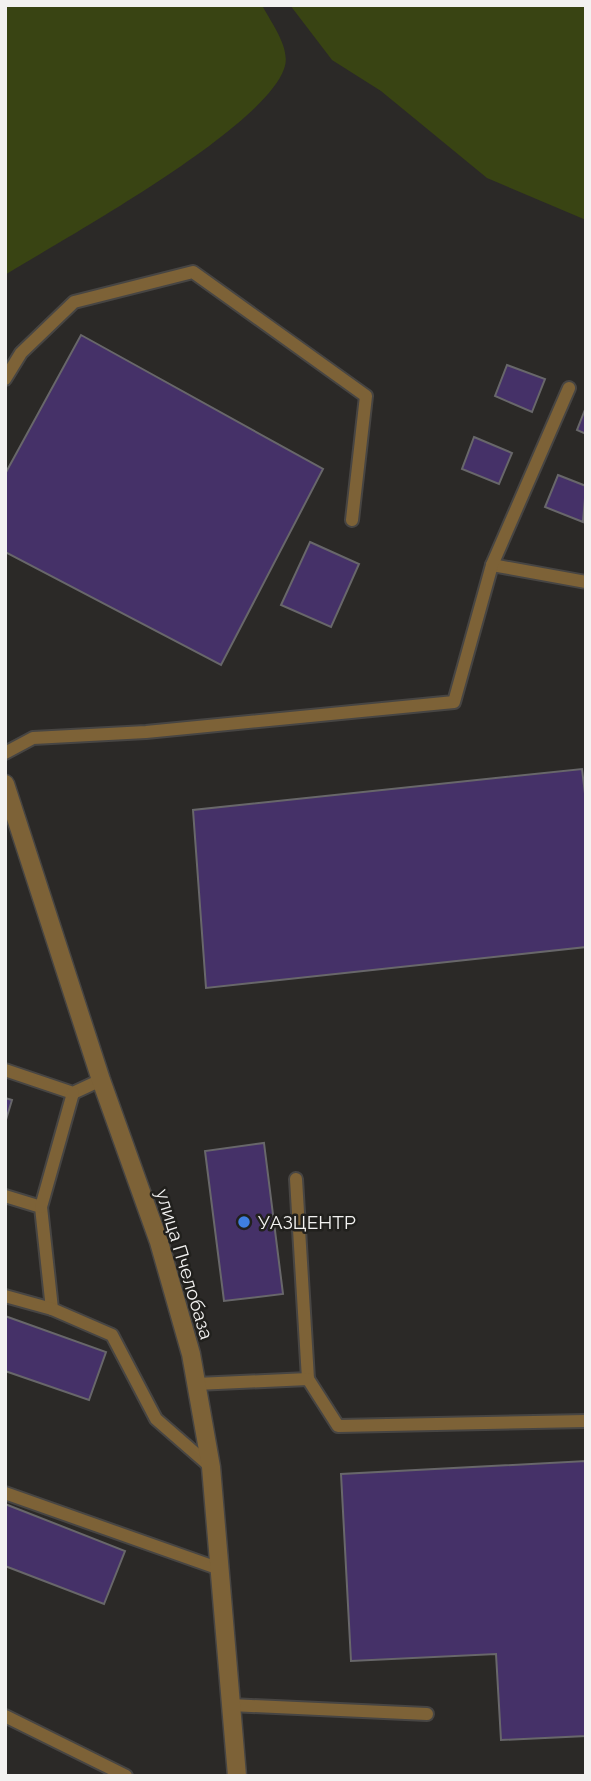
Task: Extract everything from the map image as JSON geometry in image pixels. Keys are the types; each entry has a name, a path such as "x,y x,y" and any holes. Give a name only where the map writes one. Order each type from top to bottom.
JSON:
{"street":[{"name":"улица Пчелобаза","path":"5,784 101,1080 159,1242 197,1384 211,1466 237,1776"}],"lane":[{"path":"5,379 21,353 74,302 193,272 366,396 352,520"},
{"path":"5,753 33,738 146,732 454,702 492,565 569,388"},
{"path":"492,565 586,582"},
{"path":"5,1070 73,1093 101,1080"},
{"path":"52,1309 41,1207 73,1093"},
{"path":"296,1178 308,1379 338,1426 586,1421"},
{"path":"5,1196 41,1207"},
{"path":"5,1296 52,1309 112,1335 156,1419 211,1466"},
{"path":"197,1384 308,1379"},
{"path":"5,1493 220,1569"},
{"path":"231,1705 427,1714"},
{"path":"5,1716 126,1776"}],"green space":[{"path":"5,5 262,5 283,45 286,61 268,94 240,122 202,151 114,210 5,275"},
{"path":"290,5 586,5 586,220 487,178 381,91 332,60"}],"building":[{"path":"81,335 323,469 221,665 5,552 5,474"},
{"path":"507,365 545,379 532,412 495,396"},
{"path":"586,407 586,434 577,430"},
{"path":"474,437 512,453 499,484 462,469"},
{"path":"558,475 586,486 583,522 545,507"},
{"path":"310,542 359,564 331,627 281,605"},
{"path":"582,769 586,802 586,947 206,988 193,810"},
{"path":"5,1098 12,1100 5,1123"},
{"name":"УАЗЦЕНТР","path":"264,1143 283,1294 224,1301 205,1151"},
{"path":"5,1316 106,1352 89,1400 5,1371"},
{"path":"586,1461 586,1736 501,1740 496,1654 351,1661 341,1474"},
{"path":"5,1504 125,1551 104,1604 5,1566"}],"place":[{"name":"УАЗЦЕНТР","path":"244,1222"}]}
